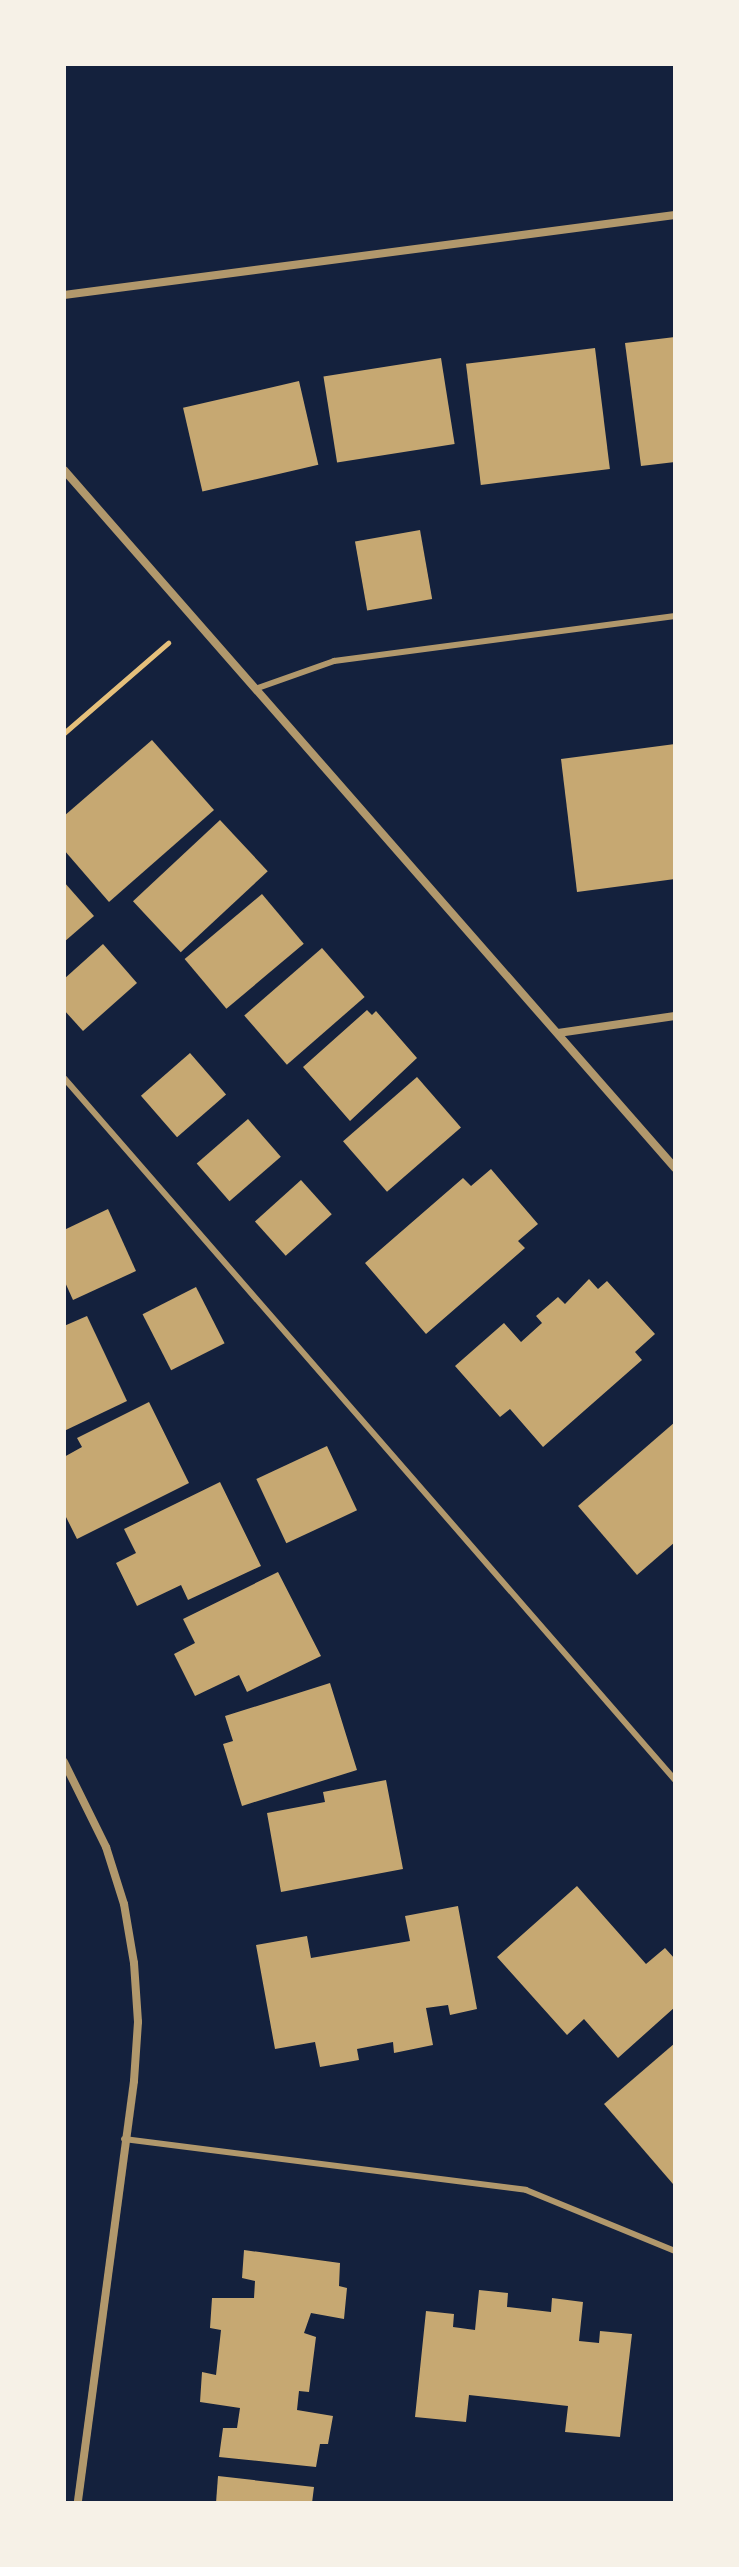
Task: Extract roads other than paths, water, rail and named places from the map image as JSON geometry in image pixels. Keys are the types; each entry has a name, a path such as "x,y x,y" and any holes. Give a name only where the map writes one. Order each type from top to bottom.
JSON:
{"street":[{"path":"64,295 675,215"},
{"path":"64,470 675,1168"},
{"path":"558,1033 675,1016"},
{"path":"64,1762 106,1847 124,1904 134,1963 138,2022 134,2081 78,2503"}],"lane":[{"path":"255,689 334,661 675,616"},
{"path":"64,1078 675,1780"},
{"path":"124,2139 526,2190 675,2251"}]}
